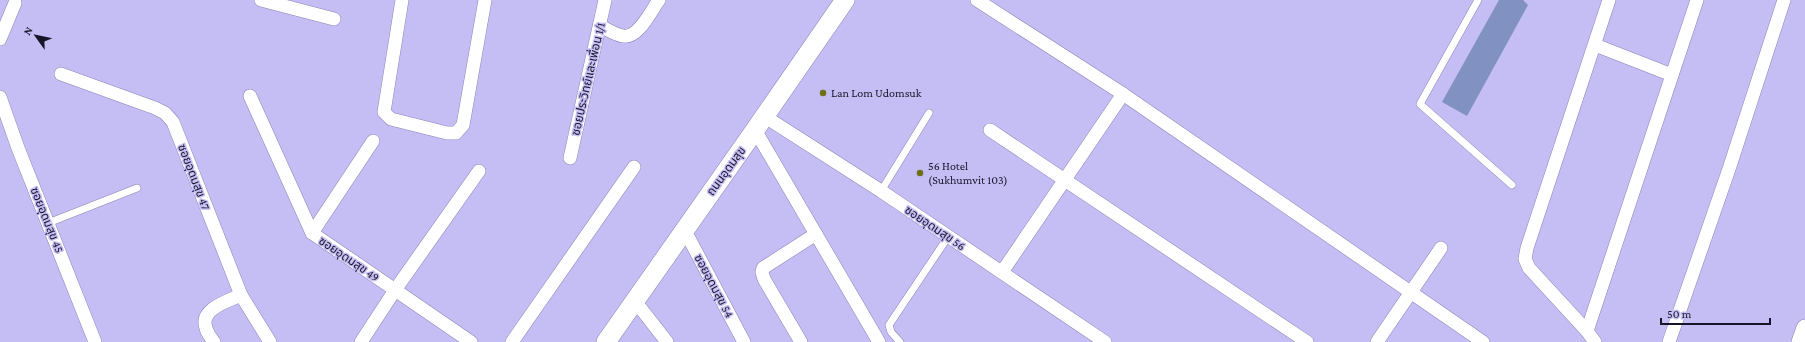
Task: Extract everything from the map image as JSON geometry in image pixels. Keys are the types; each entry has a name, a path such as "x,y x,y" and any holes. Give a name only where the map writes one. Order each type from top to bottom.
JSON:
{"main road":[{"name":"ถนนอุดมสุข","path":"606,342 845,0"}],"street":[{"path":"261,0 277,2 334,19"},
{"path":"402,0 384,112 391,119 447,133 456,133 463,125 485,0"},
{"name":"ซอยประวิทย์และเพื่อน 1/1","path":"570,158 605,0"},
{"path":"600,26 622,36 629,37 636,33 659,0"},
{"path":"976,0 1123,94 1484,342"},
{"path":"1595,342 1587,331 1529,268 1525,259 1527,248 1609,0"},
{"path":"1587,331 1697,0"},
{"path":"1669,342 1729,170 1784,0"},
{"path":"0,39 15,3"},
{"path":"1594,45 1672,76"},
{"name":"ซอยอุดมสุข 47","path":"61,74 155,108 165,113 173,122 241,295 270,342"},
{"path":"1002,272 1123,94"},
{"name":"ซอยอุดมสุข 49","path":"250,96 312,233 470,342"},
{"name":"ซอยอุดมสุข 45","path":"0,97 48,223 96,342"},
{"path":"760,123 816,234 879,342"},
{"name":"ซอยอุดมสุข 56","path":"760,123 881,191 1105,342"},
{"path":"990,130 1307,342"},
{"path":"312,233 373,141"},
{"path":"512,342 634,167"},
{"path":"362,342 395,290 479,171"},
{"name":"ซอยอุดมสุข 54","path":"684,229 744,342"},
{"path":"801,342 764,280 762,272 763,268 816,234"},
{"path":"1377,342 1440,248"},
{"path":"214,342 205,328 206,318 211,310 241,295"},
{"path":"635,301 667,342"},
{"path":"1800,342 1805,328"}],"lane":[{"path":"1478,0 1420,104 1512,185"},
{"path":"881,191 929,113"},
{"path":"48,223 137,188"},
{"path":"900,342 891,332 889,325 948,237"}],"building":[{"path":"1499,0 1523,0 1528,5 1467,116 1442,102"}],"place":[{"name":"Lan Lom Udomsuk","path":"823,93"},
{"name":"56 Hotel (Sukhumvit 103)","path":"920,173"}]}
